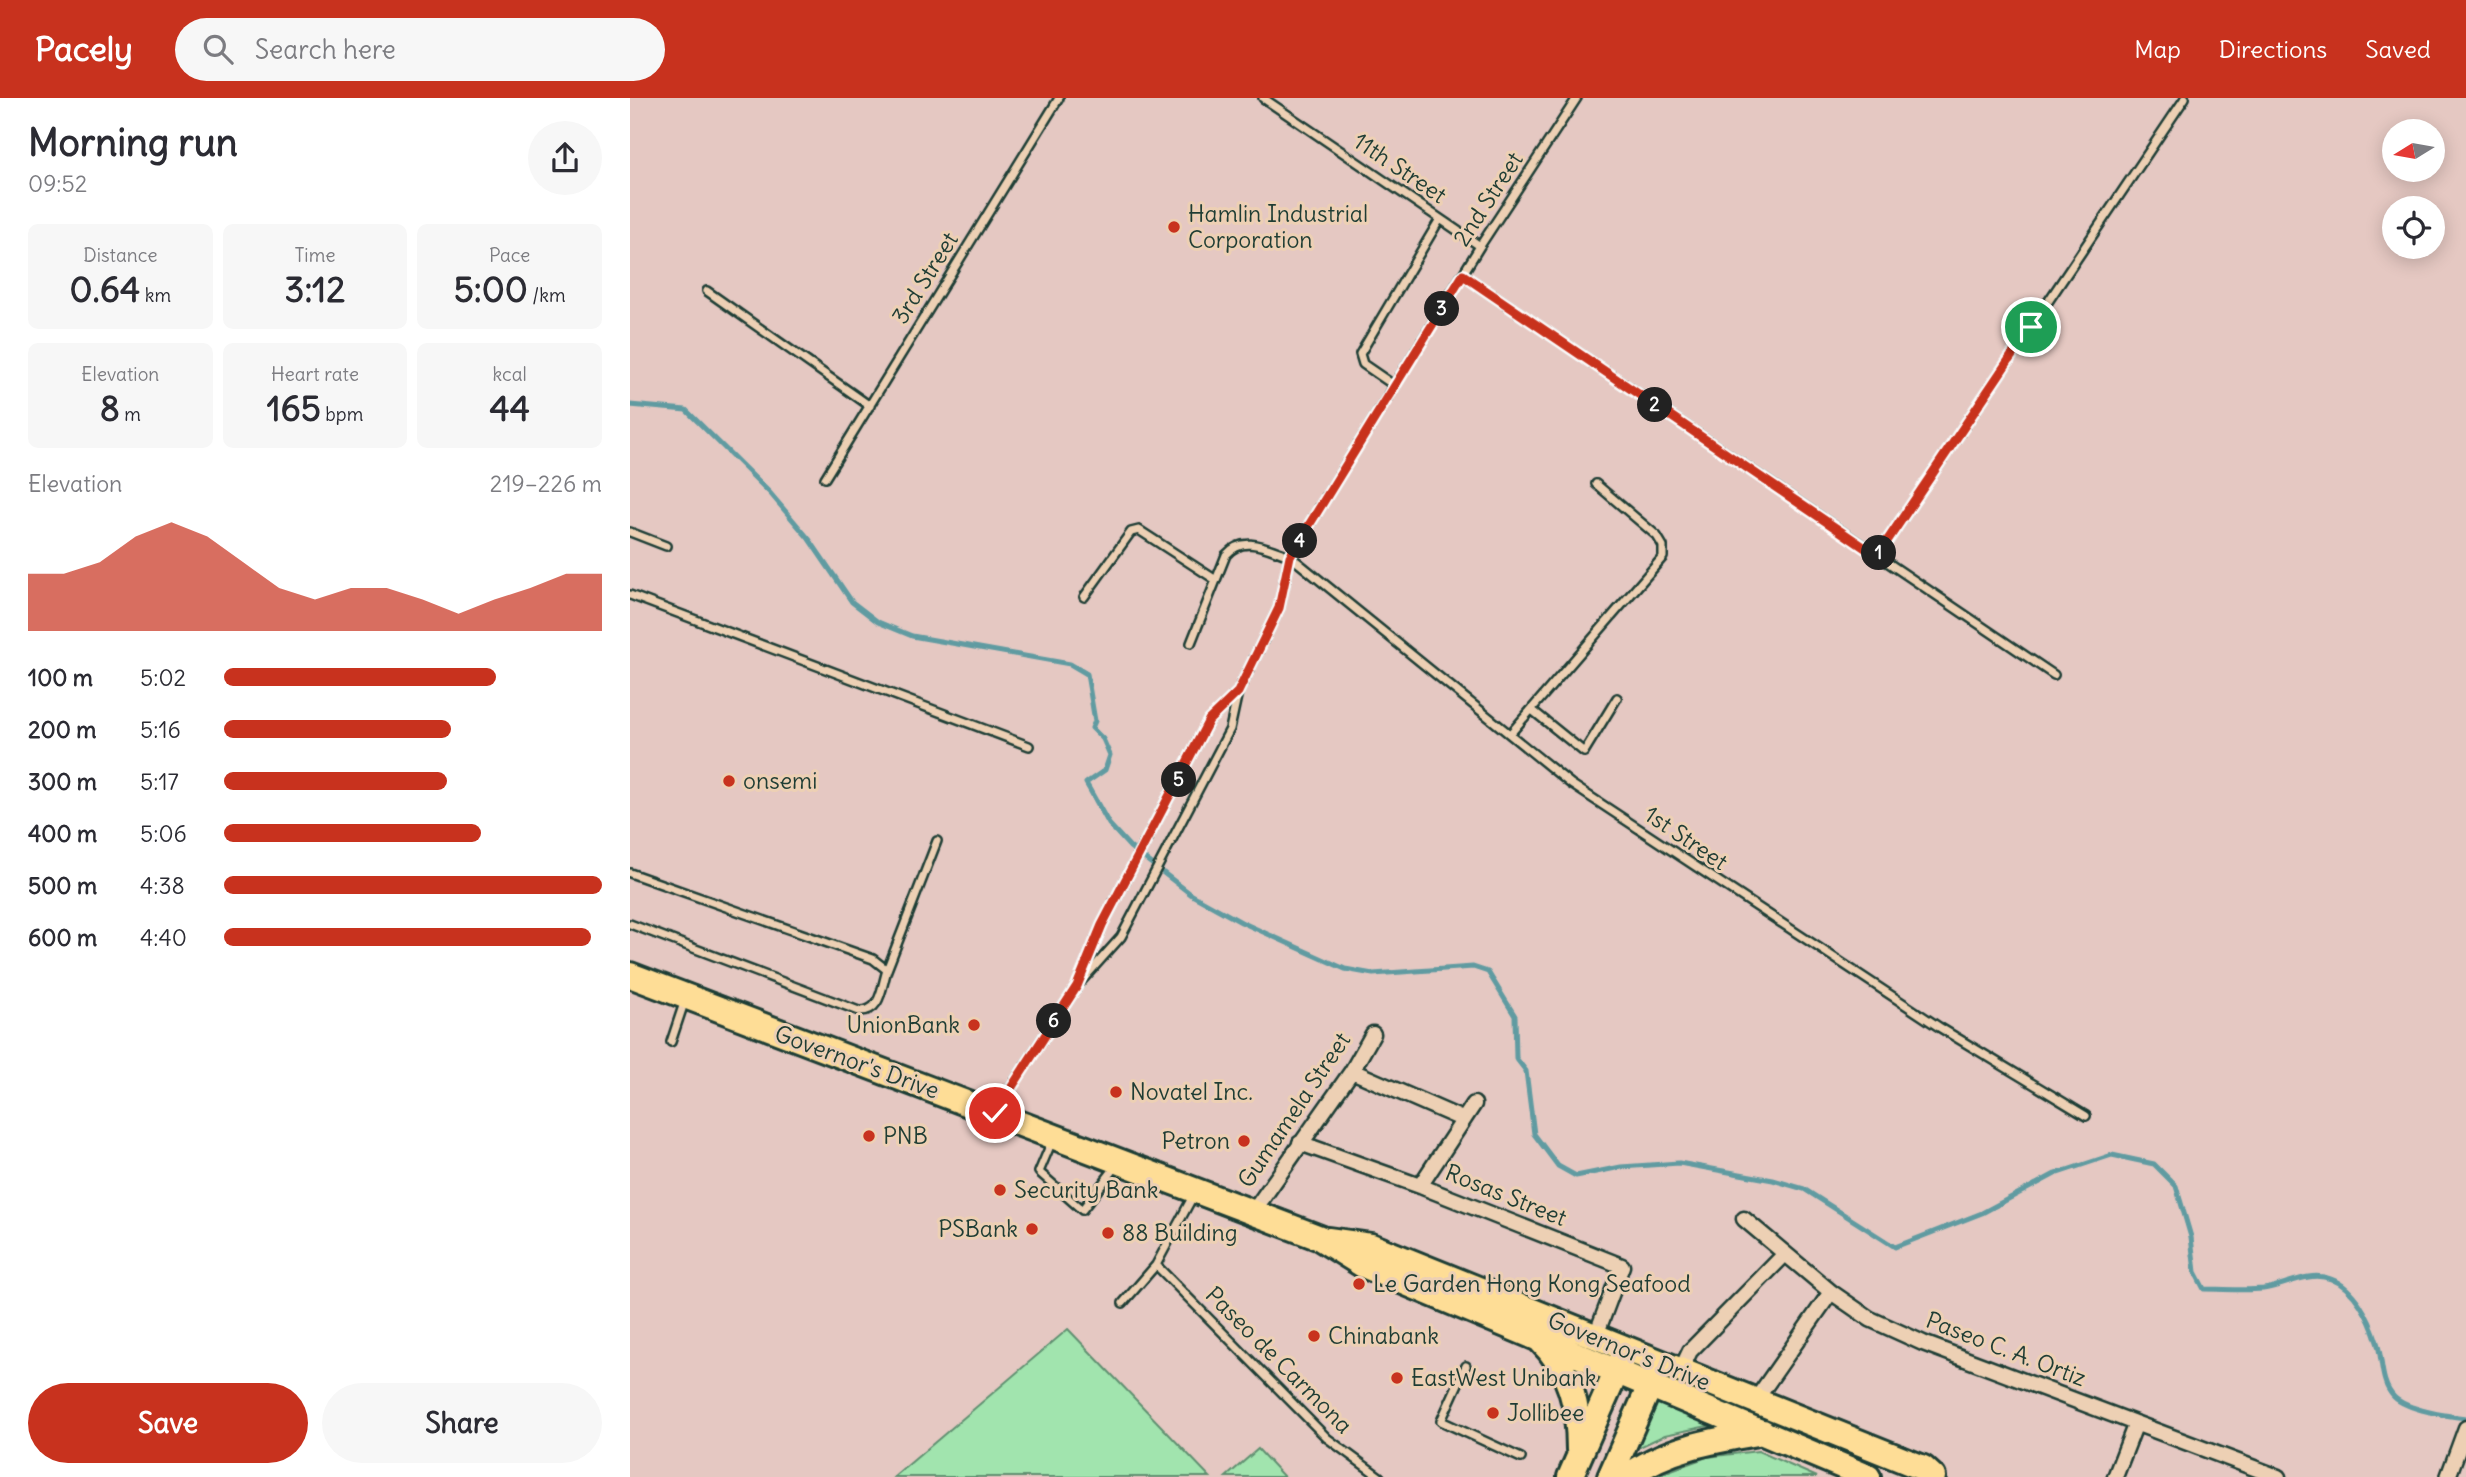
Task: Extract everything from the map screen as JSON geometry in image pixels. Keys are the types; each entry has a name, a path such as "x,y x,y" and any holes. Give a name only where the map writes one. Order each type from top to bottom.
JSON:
{"highway":[{"name":"Governor's Drive","path":"630,975 1320,1238 1363,1265 1536,1336 1755,1401 1923,1468 1933,1477"},
{"name":"Governor's Drive","path":"1320,1238 1371,1246 1595,1338 1622,1360"},
{"path":"1536,1336 1556,1358 1569,1381 1577,1412 1574,1467"},
{"path":"1574,1467 1622,1360"},
{"name":"Governor's Drive","path":"1664,1373 1763,1432 1868,1477"},
{"path":"1610,1477 1664,1373"},
{"path":"1627,1477 1650,1462 1682,1450 1763,1432"}],"street":[{"name":"Gumamela Street","path":"1252,1212 1352,1071 1373,1034"},
{"path":"1352,1071 1462,1119"},
{"path":"1420,1186 1474,1104"},
{"name":"Rosas Street","path":"1300,1143 1420,1186 1622,1266 1595,1338"},
{"name":"Paseo C. A. Ortiz","path":"1744,1219 1831,1292 1870,1319 1923,1343 2278,1477"},
{"path":"1664,1373 1690,1351 1785,1254"},
{"path":"1755,1401 1831,1292"},
{"path":"2115,1477 2136,1423"},
{"path":"2448,1477 2464,1435"}],"lane":[{"name":"3rd Street","path":"825,478 1059,98"},
{"name":"11th Street","path":"1263,98 1480,246"},
{"name":"2nd Street","path":"1238,692 1279,608 1290,556 1480,246 1577,98"},
{"path":"1877,556 2185,98"},
{"path":"1395,386 1363,364 1360,354 1440,219"},
{"path":"1463,275 2054,675"},
{"path":"707,291 870,406"},
{"path":"1510,734 1663,557 1663,546 1657,536 1596,484"},
{"path":"1084,597 1131,532 1139,530 1216,580"},
{"path":"630,532 666,546"},
{"path":"1191,643 1226,555 1234,546 1248,542 1290,556"},
{"name":"1st Street","path":"1290,556 1571,783 1698,870 1939,1027 2086,1116"},
{"path":"630,595 1029,746"},
{"path":"1077,986 1102,925 1164,811 1209,720 1238,692"},
{"path":"995,1113 1077,986 1121,937 1230,729 1238,692"},
{"path":"1532,710 1584,752 1617,698"},
{"path":"630,925 859,1012 869,1012 876,1006 887,970 937,841"},
{"path":"630,873 873,959 887,970"},
{"path":"671,1042 685,998"},
{"path":"1054,1136 1039,1172 1082,1210 1120,1161"},
{"path":"1123,1303 1156,1265 1196,1190"},
{"name":"Paseo de Carmona","path":"1156,1265 1327,1438 1380,1477"},
{"path":"1466,1366 1441,1421 1521,1458"}],"green space":[{"path":"1068,1329 1210,1477 894,1477"},
{"path":"1656,1394 1722,1423 1665,1435 1629,1452"},
{"path":"1258,1449 1284,1477 1226,1477"},
{"path":"1758,1451 1817,1477 1652,1477 1707,1457"}],"waterway":[{"path":"630,405 686,410 770,493 809,539 852,602 878,622 912,636 1070,664 1087,674 1095,721 1092,728 1103,739 1110,755 1105,770 1086,783 1109,824 1130,847 1192,895 1241,922 1345,969 1373,974 1473,967 1488,972 1515,1016 1516,1058 1526,1071 1534,1134 1558,1166 1576,1176 1621,1167 1679,1163 1773,1180 1804,1189 1895,1247 1982,1213 2055,1174 2112,1155 2154,1164 2176,1186 2191,1237 2195,1272 2204,1289 2256,1290 2314,1276 2340,1283 2366,1314 2379,1349 2386,1385 2394,1397 2418,1409 2466,1418"}],"place":[{"name":"Hamlin Industrial Corporation","path":"1174,227"},
{"name":"onsemi","path":"729,781"},
{"name":"UnionBank","path":"974,1025"},
{"name":"Novatel Inc.","path":"1116,1092"},
{"name":"PNB","path":"869,1136"},
{"name":"Petron","path":"1244,1141"},
{"name":"Security Bank","path":"1000,1190"},
{"name":"PSBank","path":"1032,1229"},
{"name":"88 Building","path":"1108,1233"},
{"name":"Le Garden Hong Kong Seafood","path":"1359,1284"},
{"name":"Chinabank","path":"1314,1336"},
{"name":"EastWest Unibank","path":"1397,1378"},
{"name":"Jollibee","path":"1493,1413"}],"route":[{"path":"995,1113 1077,986 1102,925 1164,811 1209,720 1238,692 1279,608 1290,556 1463,275 1877,556 2031,327"}]}
